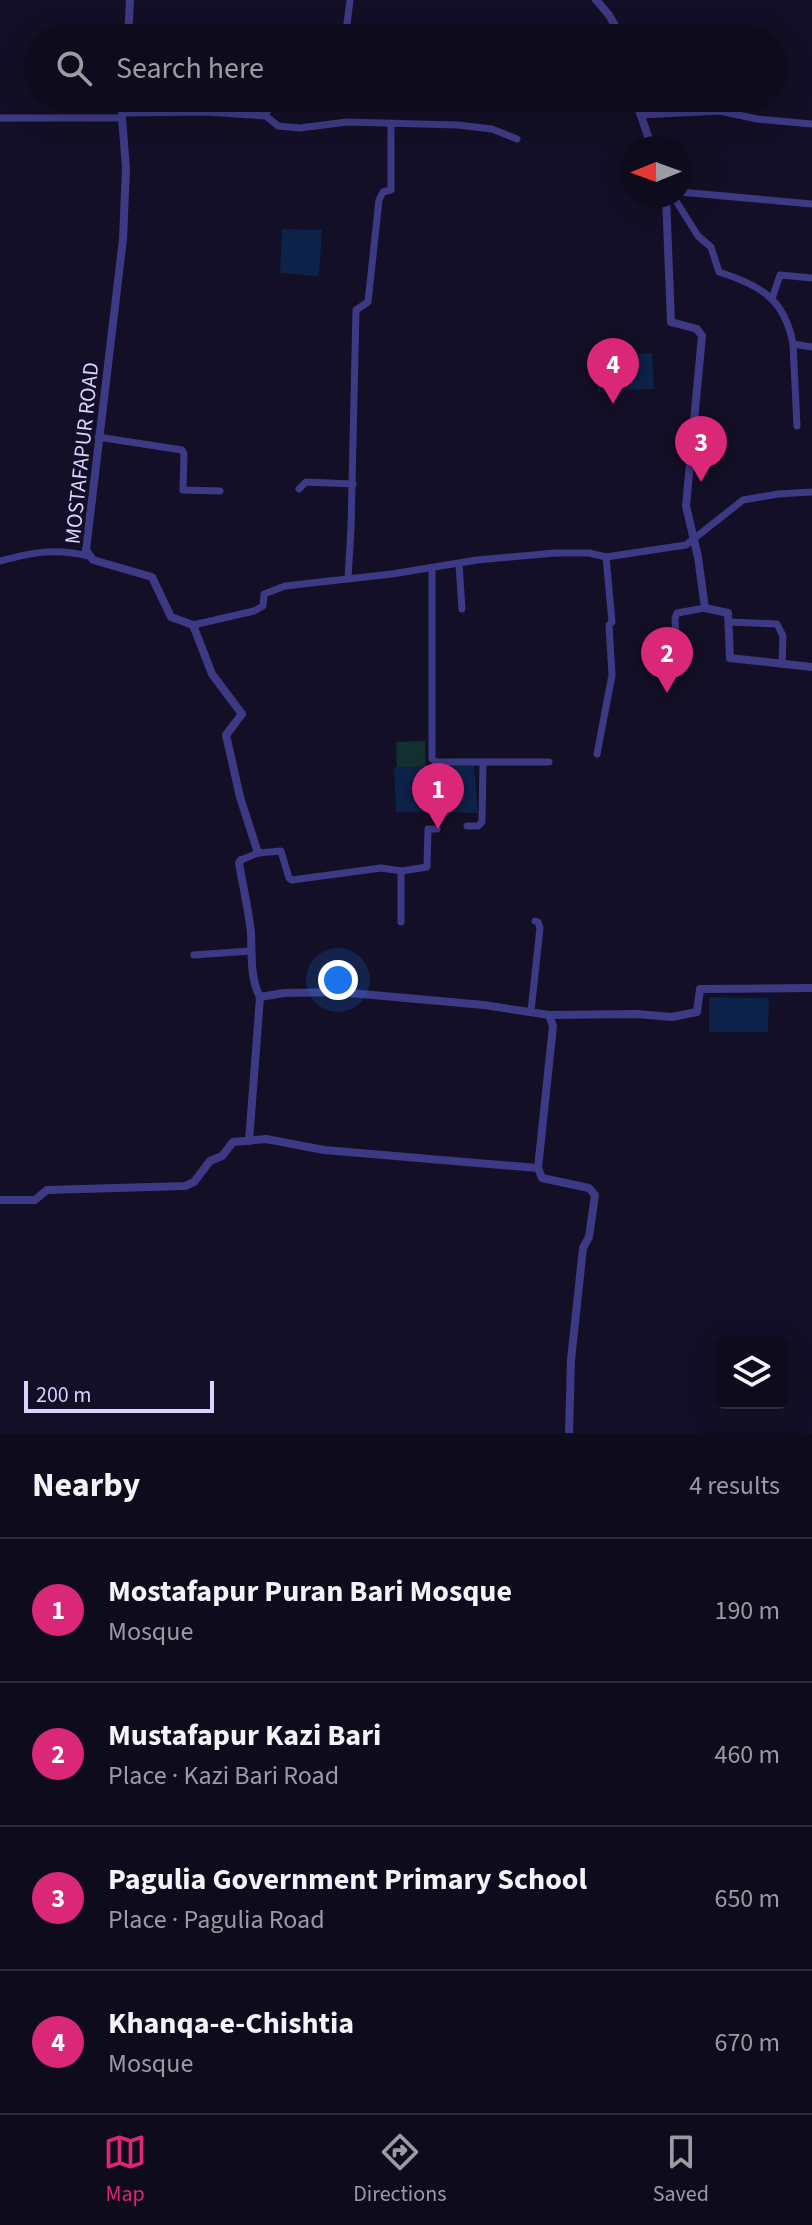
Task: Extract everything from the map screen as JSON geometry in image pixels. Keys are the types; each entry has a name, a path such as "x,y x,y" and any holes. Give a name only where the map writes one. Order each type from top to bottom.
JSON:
{"street":[{"path":"129,24 130,0"},
{"path":"347,24 350,0"},
{"path":"596,0 614,24"},
{"name":"MOSTAFAPUR ROAD","path":"122,112 126,168 123,239 86,550 89,556 152,577 171,617 193,625"},
{"path":"0,118 205,112 266,116 278,126 300,128 347,122 458,125 492,129 517,139"},
{"path":"266,116 267,112"},
{"path":"639,112 648,136"},
{"path":"640,115 700,112"},
{"path":"725,112 757,119 812,124"},
{"path":"348,579 356,310 368,302 379,200 383,192 391,190 391,125"},
{"path":"692,193 812,204"},
{"path":"666,208 671,322 697,329 702,336 686,506 705,608"},
{"path":"680,208 698,236 711,247 719,272 754,285 772,299 786,318 793,344 797,426"},
{"path":"772,299 780,275 812,278"},
{"path":"793,344 812,347"},
{"path":"98,437 182,450 183,490 220,491"},
{"path":"299,489 306,482 353,484"},
{"path":"258,853 240,797 226,735 242,714 212,674 193,625 254,611 263,606 264,594 285,586 541,554 589,553 606,557 686,545 743,500 812,492"},
{"path":"0,561 36,551 61,550 89,556"},
{"path":"597,754 612,675 609,625 612,612 606,557"},
{"path":"459,564 462,609"},
{"path":"432,568 432,759 436,762 549,762"},
{"path":"677,668 677,613 705,608 728,613 730,658 812,667"},
{"path":"729,622 777,624 783,636 782,664"},
{"path":"467,826 478,826 482,822 483,762"},
{"path":"249,1141 260,997 256,990 250,951 251,934 241,860 258,853 281,851 290,880 381,868 401,871 427,867 428,829 437,829"},
{"path":"401,871 401,922"},
{"path":"531,1011 540,928 535,921"},
{"path":"194,955 250,951"},
{"path":"260,997 284,993 339,992 549,1015 637,1014 672,1017 697,1012 700,989 812,988"},
{"path":"549,1015 553,1026 538,1168 542,1178 589,1188 595,1195 589,1237 583,1248 571,1360 569,1433"},
{"path":"0,1200 35,1200 47,1190 185,1186 194,1182 210,1161 222,1156 233,1142 266,1139 324,1150 538,1168"}],"green space":[{"path":"425,741 426,772 397,771 396,742"}],"water":[{"path":"282,229 322,230 319,276 280,273"},
{"path":"652,353 654,389 598,391 596,356"},
{"path":"474,765 478,813 396,812 394,767"},
{"path":"709,997 769,998 768,1032 709,1032"}],"place":[{"name":"Khanqa-e-Chishtia","path":"613,404"},
{"name":"Pagulia Government Primary School","path":"701,482"},
{"name":"Mustafapur Kazi Bari","path":"667,693"},
{"name":"Mostafapur Puran Bari Mosque","path":"438,829"}]}
